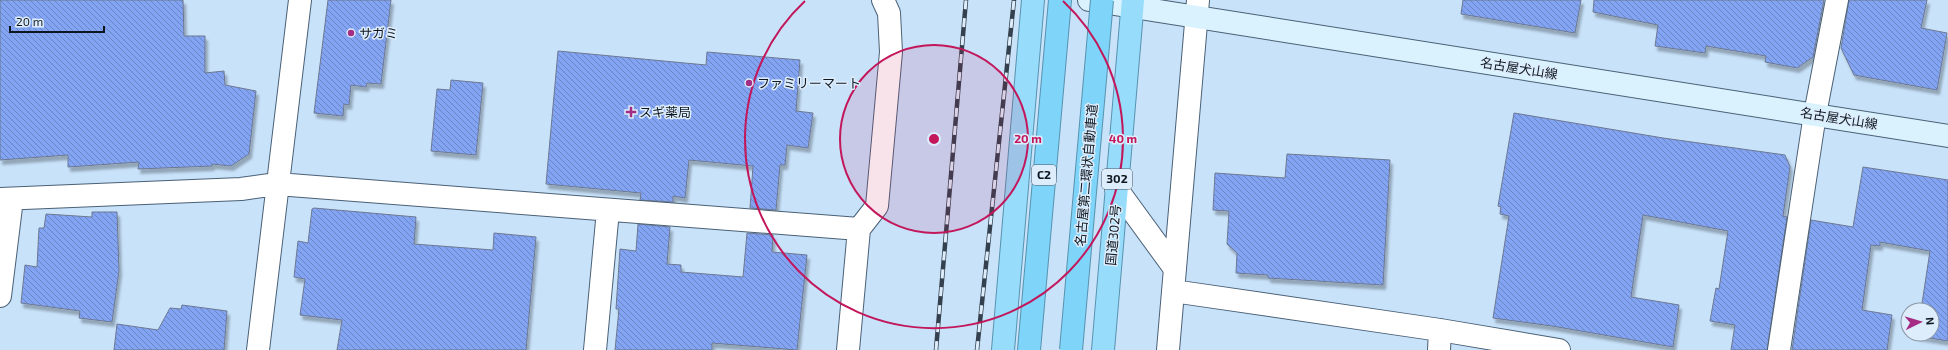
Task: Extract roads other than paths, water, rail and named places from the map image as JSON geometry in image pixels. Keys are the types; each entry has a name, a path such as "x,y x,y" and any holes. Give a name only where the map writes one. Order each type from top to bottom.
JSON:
{"highway":[{"path":"1003,350 1032,0"},
{"name":"C2","path":"1029,350 1060,0"},
{"name":"名古屋第二環状自動車道","path":"1071,350 1102,0"},
{"name":"国道302号","path":"1103,350 1133,4"}],"main road":[{"name":"名古屋犬山線","path":"1089,0 1197,9 1948,136"}],"street":[{"path":"258,350 300,0"},
{"path":"848,350 859,229 876,206 892,52 889,13 883,0"},
{"path":"1779,350 1815,114 1837,0"},
{"path":"1168,350 1197,9"},
{"path":"0,296 6,199 241,189 277,184 859,229"},
{"path":"1116,188 1174,269"},
{"path":"595,350 608,210"},
{"path":"1173,291 1439,340 1559,350"}],"railway":[{"path":"936,350 966,0"},
{"path":"977,350 1014,0"}],"place":[{"name":"サガミ","path":"351,33"},
{"name":"ファミリーマート","path":"749,83"},
{"name":"スギ薬局","path":"631,112"}]}
